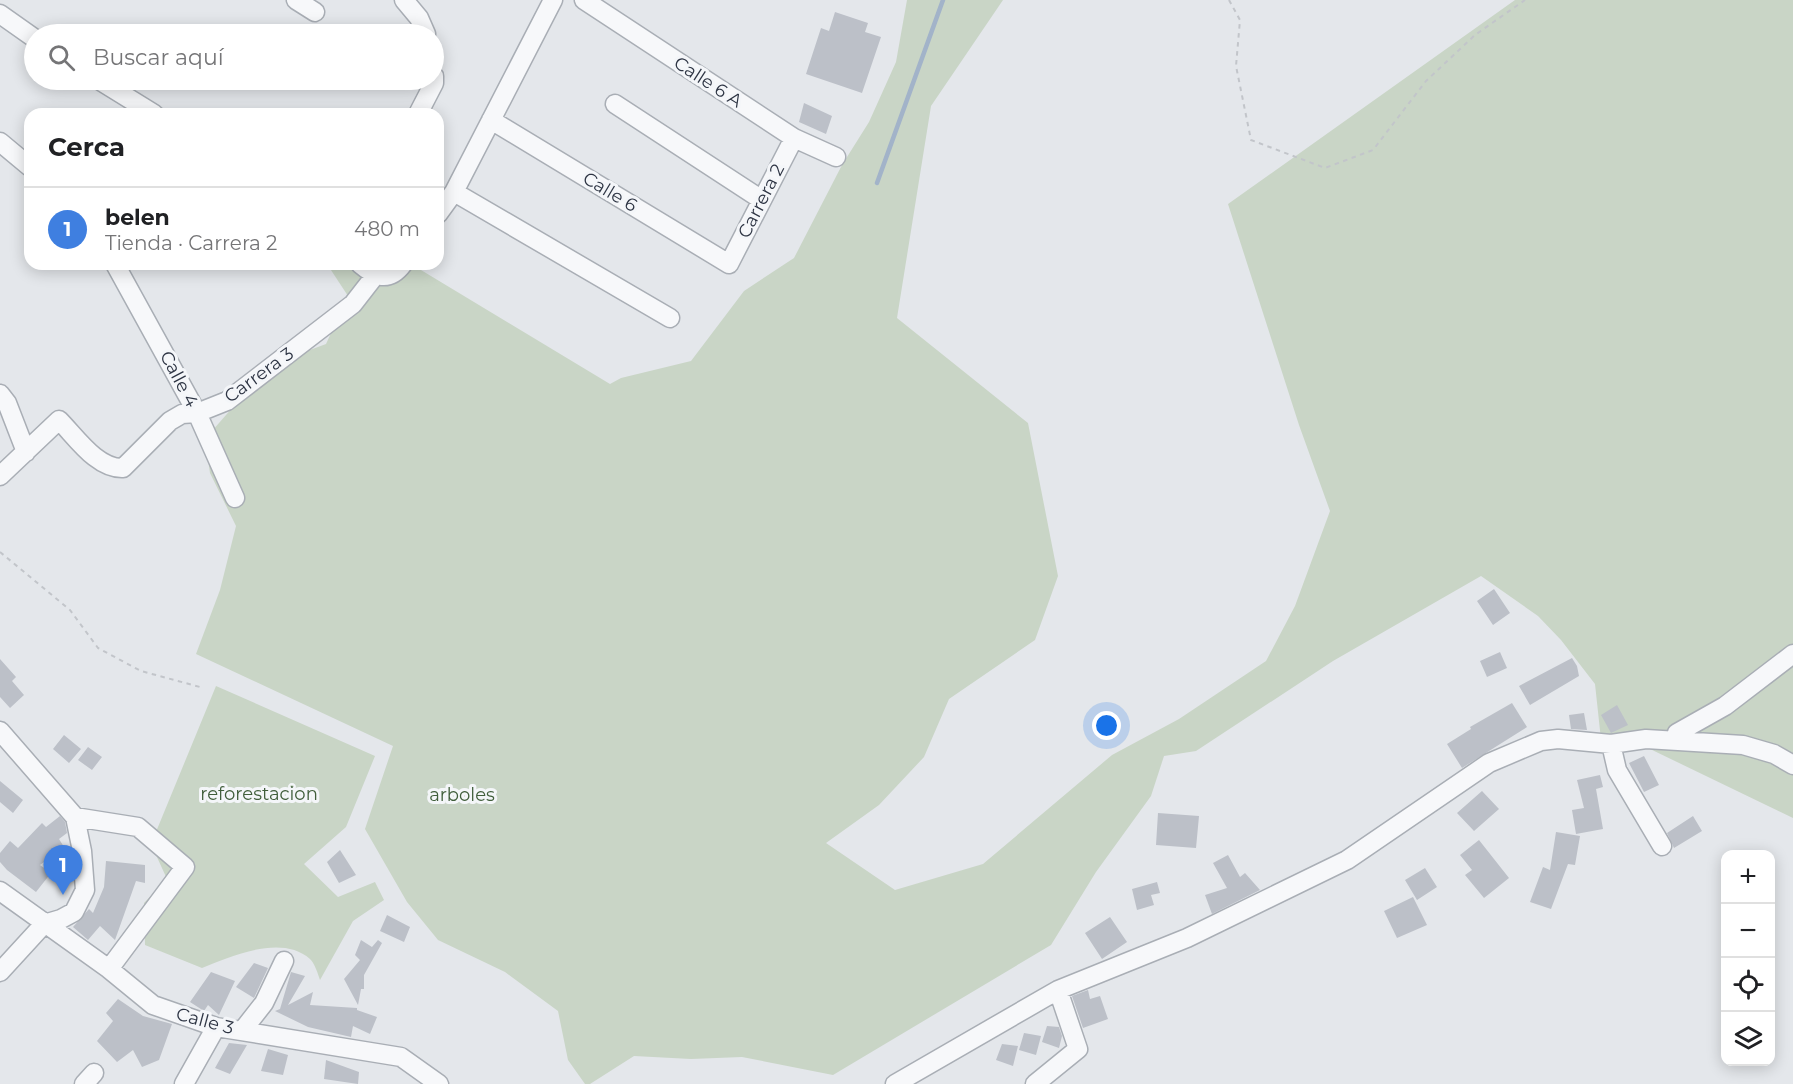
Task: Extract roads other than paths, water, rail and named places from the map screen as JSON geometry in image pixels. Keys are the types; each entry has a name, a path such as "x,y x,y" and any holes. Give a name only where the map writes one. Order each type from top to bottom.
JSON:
{"street":[{"path":"296,0 315,12"},
{"path":"404,0 421,24"},
{"path":"444,206 454,192 553,0"},
{"name":"Calle 6 A","path":"584,0 794,138 836,157"},
{"path":"0,14 24,31"},
{"path":"115,90 144,108"},
{"path":"421,108 430,90"},
{"path":"615,104 762,200"},
{"name":"Calle 6","path":"491,120 729,264"},
{"name":"Carrera 2","path":"729,264 794,138"},
{"path":"0,142 24,161"},
{"path":"454,192 670,318"},
{"name":"Calle 4","path":"118,270 197,413 235,498"},
{"path":"366,270 374,277 384,278 397,270"},
{"name":"Carrera 3","path":"0,476 59,420 98,459 113,468 123,468 170,421 182,414 197,413 228,401 353,304 374,277"},
{"path":"0,394 7,403 26,452"},
{"path":"1678,741 1677,733 1725,706 1793,654"},
{"path":"0,731 75,817 82,851 85,890 74,912 44,924 0,972"},
{"path":"895,1084 1058,990 1187,938 1347,860 1490,763 1517,749 1541,741 1558,739 1611,744 1646,739 1743,745 1774,754 1793,765"},
{"path":"1611,744 1617,770 1662,846"},
{"path":"75,817 138,827 185,867 109,969"},
{"name":"Calle 3","path":"0,891 109,969 153,1005 216,1027 401,1057 438,1084"},
{"path":"242,1031 264,1003 284,961"},
{"path":"1035,1084 1078,1049 1058,990"},
{"path":"184,1084 216,1027"}],"waterway":[{"path":"877,183 943,0"}],"place":[{"name":"belen","path":"63,895"}],"park label":[{"name":"reforestacion","path":"259,794"},
{"name":"arboles","path":"462,795"}]}
